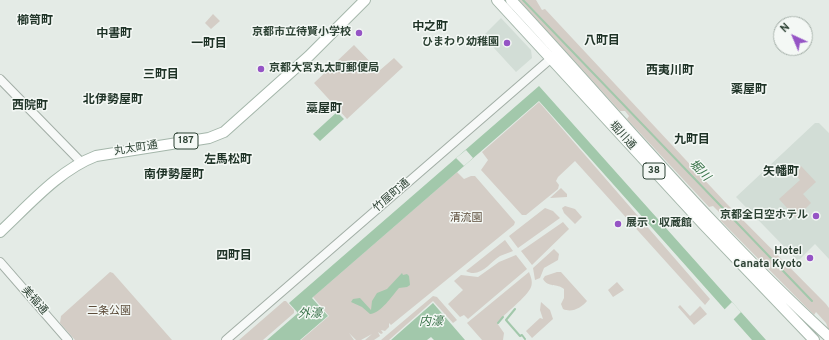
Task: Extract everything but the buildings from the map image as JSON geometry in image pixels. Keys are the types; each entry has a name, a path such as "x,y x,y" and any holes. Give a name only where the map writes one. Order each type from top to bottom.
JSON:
{"main road":[{"name":"丸太町通","path":"0,232 45,191 81,162 96,156 209,138 224,132 303,61 365,0"},
{"name":"堀川通","path":"497,0 555,55 730,240 829,338"},
{"name":"堀川通","path":"511,0 555,55 708,229 814,340"}],"street":[{"name":"竹屋町通","path":"226,340 555,55"},
{"path":"0,79 81,162"},
{"name":"美福通","path":"0,262 68,340"}],"shaded area":[{"name":"ひまわり幼稚園","path":"501,18 531,50 532,58 516,72 483,36"},
{"path":"815,123 819,123 829,133 829,259 815,244 798,261 736,197"}],"green space":[{"path":"519,0 536,0 542,10 545,9 726,203 826,304 829,308 829,331 826,323 816,312 814,315 720,220 723,216 713,206 709,207 627,119 629,116 625,111 620,111"},
{"path":"213,14 220,21 211,29 205,23"},
{"path":"354,45 379,71 394,58 403,67 347,119 314,83"},
{"path":"539,102 710,299 705,305 575,161 558,177 556,181 559,185 558,189 526,215 522,215 481,170 488,160 482,152"},
{"path":"801,166 816,182 803,194 811,203 796,218 779,199 800,180 794,173"},
{"name":"清流園","path":"457,172 464,179 475,176 515,222 514,225 391,325 389,323 389,327 385,331 381,330 383,333 381,334 378,332 380,336 374,340 365,340 372,334 361,340 356,340 349,333 354,340 301,340 329,316 313,297"},
{"path":"561,188 567,194 567,197 550,198"},
{"path":"565,206 575,209 582,217 575,224 564,213 562,208"},
{"path":"545,208 553,211 560,218 518,248 509,236"},
{"path":"563,222 569,229 532,265 521,251"},
{"path":"505,240 513,251 500,256 484,269 476,273 466,271"},
{"path":"554,249 559,254 558,260 544,268 540,278 535,280 533,268"},
{"path":"516,255 527,269 468,319 464,315 460,317 448,304 463,290 454,281 461,275 478,277 499,262"},
{"name":"二条公園","path":"110,272 113,273 172,340 75,340 60,323 61,316"},
{"path":"529,272 532,283 529,291 497,323 504,333 503,340 482,340 467,323"},
{"path":"561,272 587,301 582,306 573,310 563,309 561,304 564,298 564,289 547,284 543,279 545,276"},
{"path":"617,282 624,290 613,297 608,290"},
{"path":"433,296 437,297 457,320 453,323 433,301 389,340 381,340"},
{"path":"284,301 286,301 294,310 294,313 263,340 239,340"},
{"path":"541,302 550,310 553,319 532,338 526,331 540,318 543,319 540,310"},
{"path":"680,305 690,316 700,306 707,314 694,325 678,307"}],"water":[{"name":"外濠","path":"539,86 766,340 752,340 539,101 312,298 328,316 300,340 267,340 298,313 289,303"},
{"path":"337,112 344,119 320,141 313,134"},
{"path":"402,273 403,275 407,274 409,276 410,285 399,288 378,311 370,314 362,307 351,302 353,299 360,298 371,310 372,301 377,293 387,289"},
{"name":"内濠","path":"433,303 465,340 434,340 431,337 427,340 391,340"}],"pier":[{"path":"466,150 473,158 464,166 456,158"},
{"path":"732,302 741,312 733,320 724,310"}],"waterway":[{"name":"堀川","path":"523,0 812,301"},
{"path":"515,309 506,320 520,336 522,335 525,339"},
{"path":"498,323 503,317"}],"place":[{"name":"京都市立待賢小学校","path":"359,33"},
{"name":"ひまわり幼稚園","path":"507,43"},
{"name":"京都大宮丸太町郵便局","path":"261,69"},
{"name":"京都全日空ホテル","path":"816,216"},
{"name":"展示・収蔵館","path":"618,224"},
{"name":"Hotel Canata Kyoto","path":"810,258"}],"district":[{"name":"櫛笥町","path":"35,22"},
{"name":"中之町","path":"430,28"},
{"name":"中書町","path":"114,35"},
{"name":"八町目","path":"602,42"},
{"name":"一町目","path":"209,45"},
{"name":"西夷川町","path":"670,72"},
{"name":"三町目","path":"161,76"},
{"name":"薬屋町","path":"749,91"},
{"name":"北伊勢屋町","path":"113,101"},
{"name":"西院町","path":"30,107"},
{"name":"藁屋町","path":"324,110"},
{"name":"九町目","path":"692,141"},
{"name":"左馬松町","path":"228,161"},
{"name":"矢幡町","path":"781,173"},
{"name":"南伊勢屋町","path":"174,176"},
{"name":"四町目","path":"234,257"}]}
